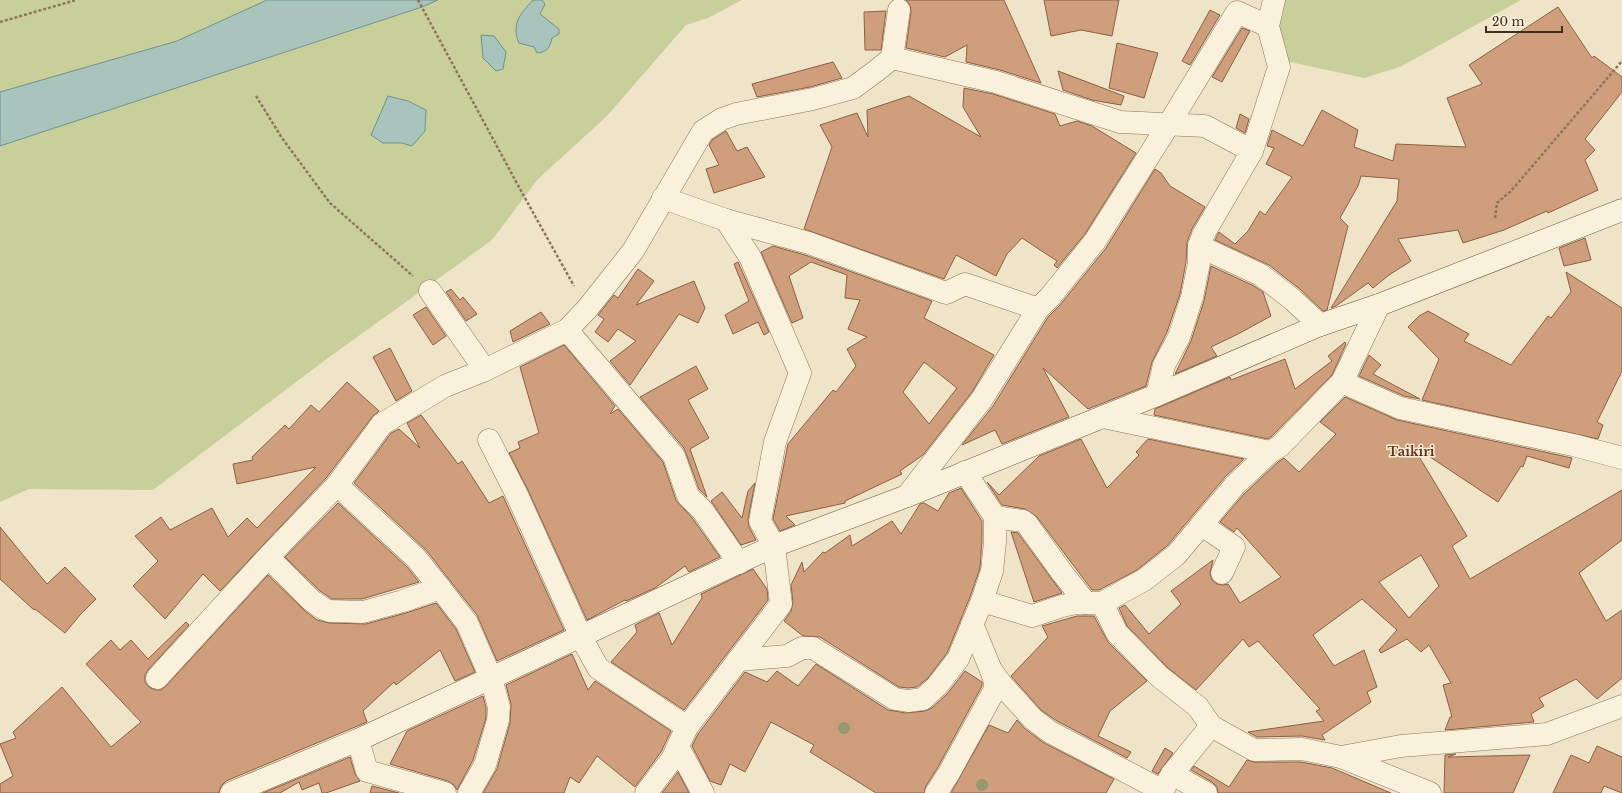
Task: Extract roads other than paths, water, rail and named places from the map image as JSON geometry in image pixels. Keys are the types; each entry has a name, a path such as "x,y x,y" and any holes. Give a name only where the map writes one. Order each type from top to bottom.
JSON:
{"street":[{"path":"1157,395 1164,365 1179,337 1192,297 1199,263 1199,246 1203,235 1252,151 1279,67 1268,26 1274,0"},
{"path":"156,678 337,485 382,424 445,386 485,370 567,330 587,309 633,251 703,131 722,119 755,110 813,99 853,88 892,58 899,10"},
{"path":"907,496 982,399 1038,310 1095,241 1169,124 1237,12 1268,26"},
{"path":"892,58 996,82 1120,122 1205,126 1252,151"},
{"path":"663,198 726,220 809,243 946,293 966,284 1038,310"},
{"path":"231,793 358,740 774,546 907,496 1103,417 1320,325 1379,305 1622,210"},
{"path":"646,793 672,759 687,727 781,604 774,546 760,521 775,442 800,373 750,257 726,220"},
{"path":"1199,246 1261,275 1293,300 1320,325"},
{"path":"430,291 485,370"},
{"path":"982,601 1032,616 1062,606 1094,603 1144,580 1176,554 1202,525 1206,517 1235,485 1270,452 1280,446 1342,382 1379,305"},
{"path":"567,330 674,456 688,496 702,511 739,563"},
{"path":"1342,382 1400,408 1573,445 1622,458"},
{"path":"1103,417 1270,452"},
{"path":"489,440 517,495 581,637 598,668 687,727"},
{"path":"738,660 786,656 802,648 813,648 895,699 908,701 923,699 937,686 958,659 982,601 992,571 995,542 995,517 964,472"},
{"path":"337,485 411,553 440,588 467,623 491,678 499,707 498,720 485,765 469,793"},
{"path":"995,517 1023,521 1027,524 1063,574 1094,603 1117,633 1160,677 1198,707 1211,726 1254,750 1302,748 1341,757 1430,793"},
{"path":"1202,525 1234,547 1222,573"},
{"path":"268,557 312,601 330,611 363,612 403,601 440,588"},
{"path":"936,793 946,778 995,689 995,682 991,670 972,624"},
{"path":"991,670 1002,685 1033,719 1050,732 1166,786 1206,793"},
{"path":"1341,757 1400,746 1547,734 1622,706"},
{"path":"1166,786 1211,726"},
{"path":"358,740 367,771 445,793"},
{"path":"678,747 703,793"}],"water":[{"path":"267,0 438,0 422,7 0,146 0,92 177,41"},
{"path":"533,0 542,0 545,4 540,14 559,29 559,34 552,38 548,48 544,52 537,53 534,47 519,43 516,30 518,20"},
{"path":"481,35 494,36 506,52 503,69 496,71 483,58"},
{"path":"388,96 408,101 426,110 425,131 412,146 402,143 383,143 371,135"}],"district":[{"name":"Taikiri","path":"1411,451"}]}
